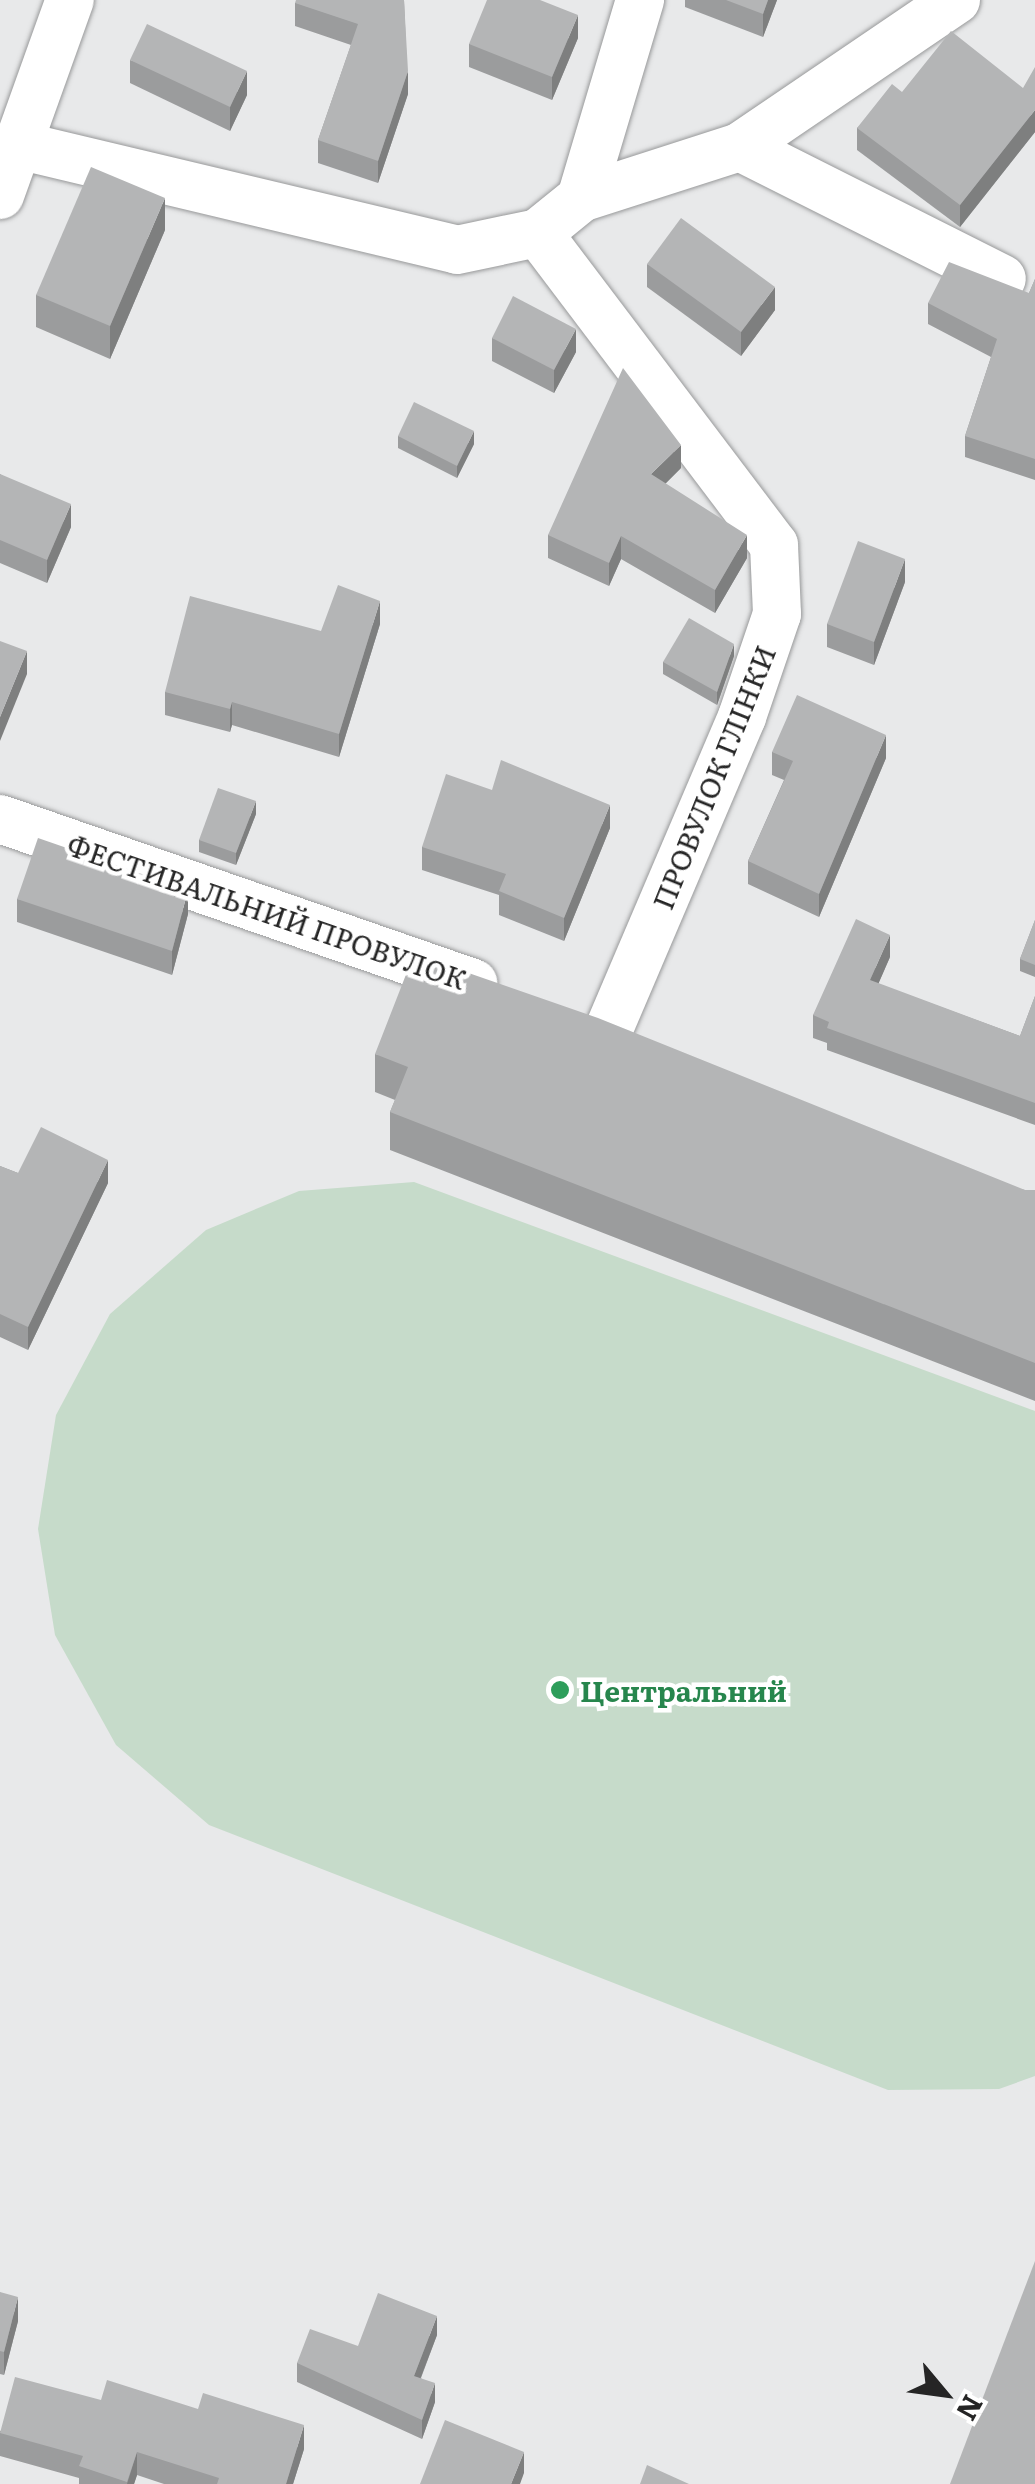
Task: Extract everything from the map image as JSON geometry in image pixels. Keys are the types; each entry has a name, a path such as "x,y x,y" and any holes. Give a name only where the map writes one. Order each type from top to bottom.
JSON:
{"street":[{"path":"0,195 22,146 70,0"},
{"path":"582,198 640,0"},
{"path":"22,146 457,250 538,234 582,198 740,147 956,0"},
{"path":"740,147 1002,279"},
{"name":"ПРОВУЛОК ГЛІНКИ","path":"538,234 774,545 777,614 748,700 608,1032"},
{"name":"ФЕСТИВАЛЬНИЙ ПРОВУЛОК","path":"0,819 516,998"}],"green space":[{"name":"Центральний","path":"414,1182 1035,1411 1035,2076 999,2089 888,2090 209,1825 116,1745 55,1635 38,1529 56,1415 110,1314 206,1230 299,1191"}],"building":[{"path":"404,0 408,71 378,161 318,140 358,24 295,3"},
{"path":"487,0 540,0 578,15 552,77 469,44"},
{"path":"726,0 768,0 763,14"},
{"path":"147,24 247,71 230,107 130,60"},
{"path":"951,31 1023,88 1035,67 1035,110 960,205 857,128 892,84 902,92"},
{"path":"91,167 165,198 110,326 36,295"},
{"path":"681,218 775,287 741,332 647,264"},
{"path":"949,262 1029,293 1035,279 1035,459 965,436 997,339 928,303"},
{"path":"513,296 576,329 554,370 492,338"},
{"path":"623,368 681,445 651,474 747,535 715,590 621,536 609,563 548,535"},
{"path":"414,402 474,431 457,466 398,436"},
{"path":"0,474 71,504 47,560 0,540"},
{"path":"858,541 905,559 874,642 827,624"},
{"path":"338,585 380,601 339,734 232,702 230,709 165,692 190,596 321,631"},
{"path":"689,618 734,644 717,692 663,662"},
{"path":"0,641 27,651 0,717"},
{"path":"797,695 886,735 819,894 748,861 793,761 772,752"},
{"path":"501,760 610,805 564,918 499,891 506,874 422,847 446,774 492,790"},
{"path":"218,788 256,801 236,853 199,840"},
{"path":"38,838 188,890 172,951 17,899"},
{"path":"856,919 890,935 870,980 1020,1036 1035,996 1035,1103 827,1028 829,1022 813,1015"},
{"path":"1035,920 1035,965 1020,959"},
{"path":"414,954 598,1018 1025,1190 1035,1190 1035,1363 390,1112 408,1067 375,1054"},
{"path":"41,1127 108,1160 28,1327 0,1314 0,1166 18,1173"},
{"path":"1035,2261 1035,2484 950,2484"},
{"path":"0,2292 18,2297 4,2352 0,2351"},
{"path":"378,2293 437,2316 414,2376 435,2383 422,2420 297,2363 310,2329 358,2346"},
{"path":"15,2377 101,2400 107,2380 198,2409 203,2393 304,2425 286,2484 217,2484 219,2478 137,2452 127,2482 79,2466 83,2456 0,2433"},
{"path":"445,2420 524,2452 511,2484 420,2484"},
{"path":"647,2465 689,2484 640,2484"}],"place":[{"name":"Центральний","path":"560,1690"}]}
